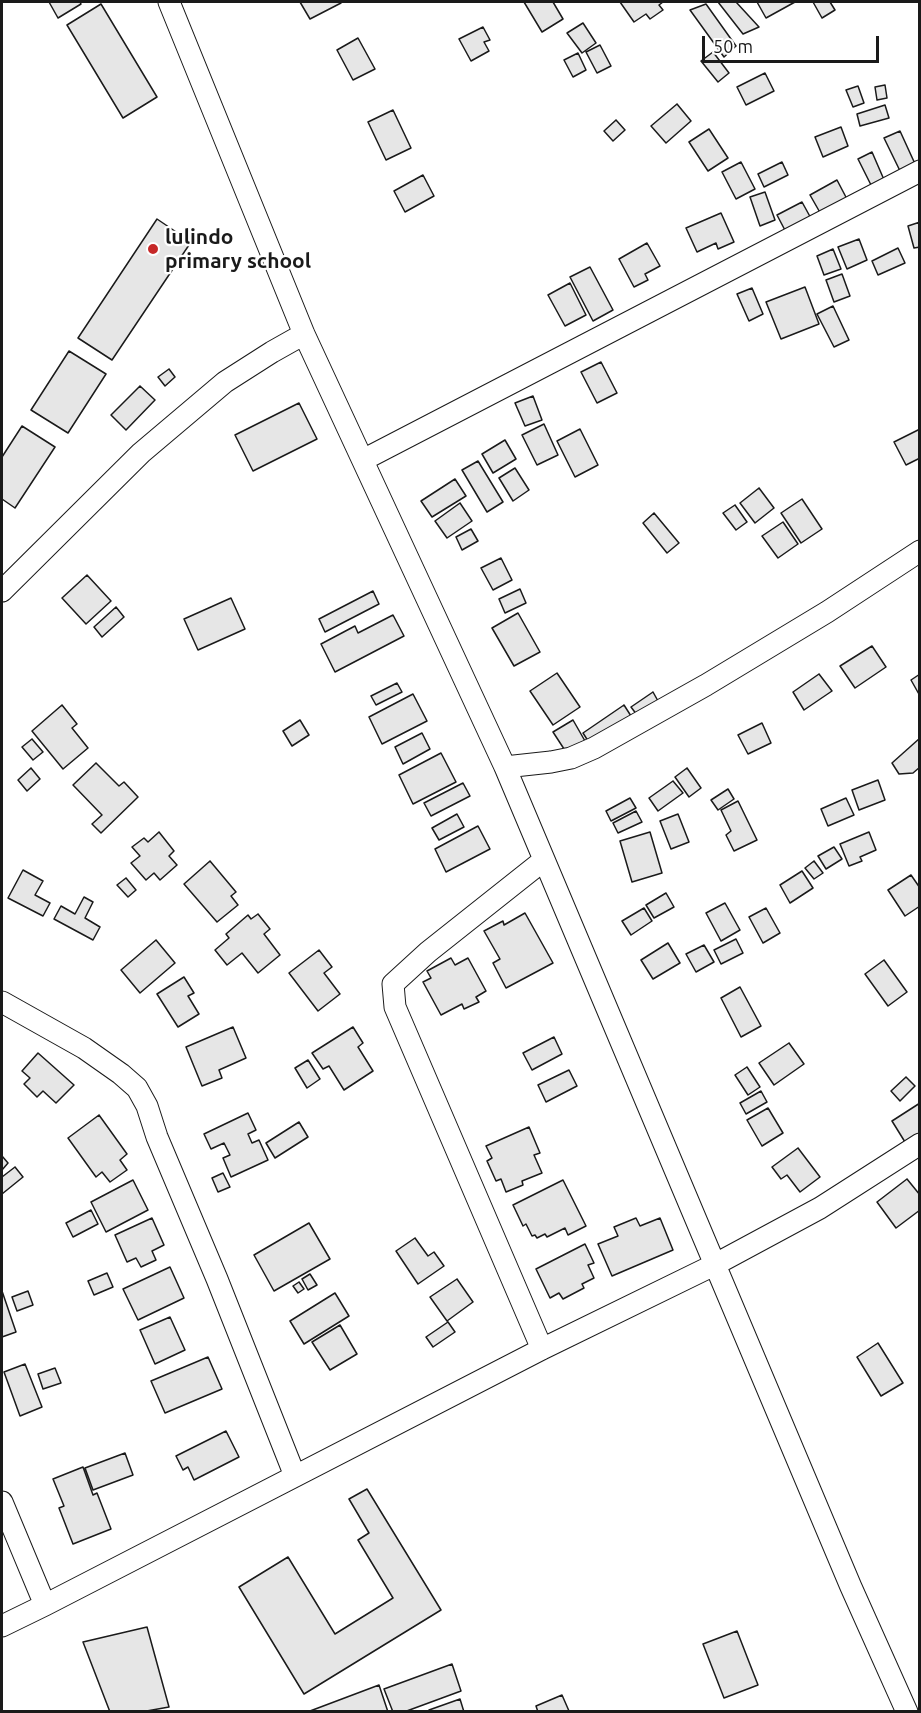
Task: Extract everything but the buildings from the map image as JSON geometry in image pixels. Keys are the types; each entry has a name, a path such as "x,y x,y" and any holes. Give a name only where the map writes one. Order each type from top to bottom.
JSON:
{"street":[{"path":"169,2 304,334 505,767 851,1587 907,1712"},
{"path":"363,460 920,171"},
{"path":"2,591 141,453 225,382 304,334"},
{"path":"505,767 571,758 594,748 706,685 807,624 920,551"},
{"path":"542,1349 396,1007 393,984 428,952 544,860"},
{"path":"2,1002 84,1048 137,1088 147,1106 157,1137 217,1279 295,1476"},
{"path":"2,1626 542,1349 716,1264 820,1208 920,1144"},
{"path":"2,1502 45,1605"}],"place":[{"name":"lulindo primary school","path":"153,249"}]}
